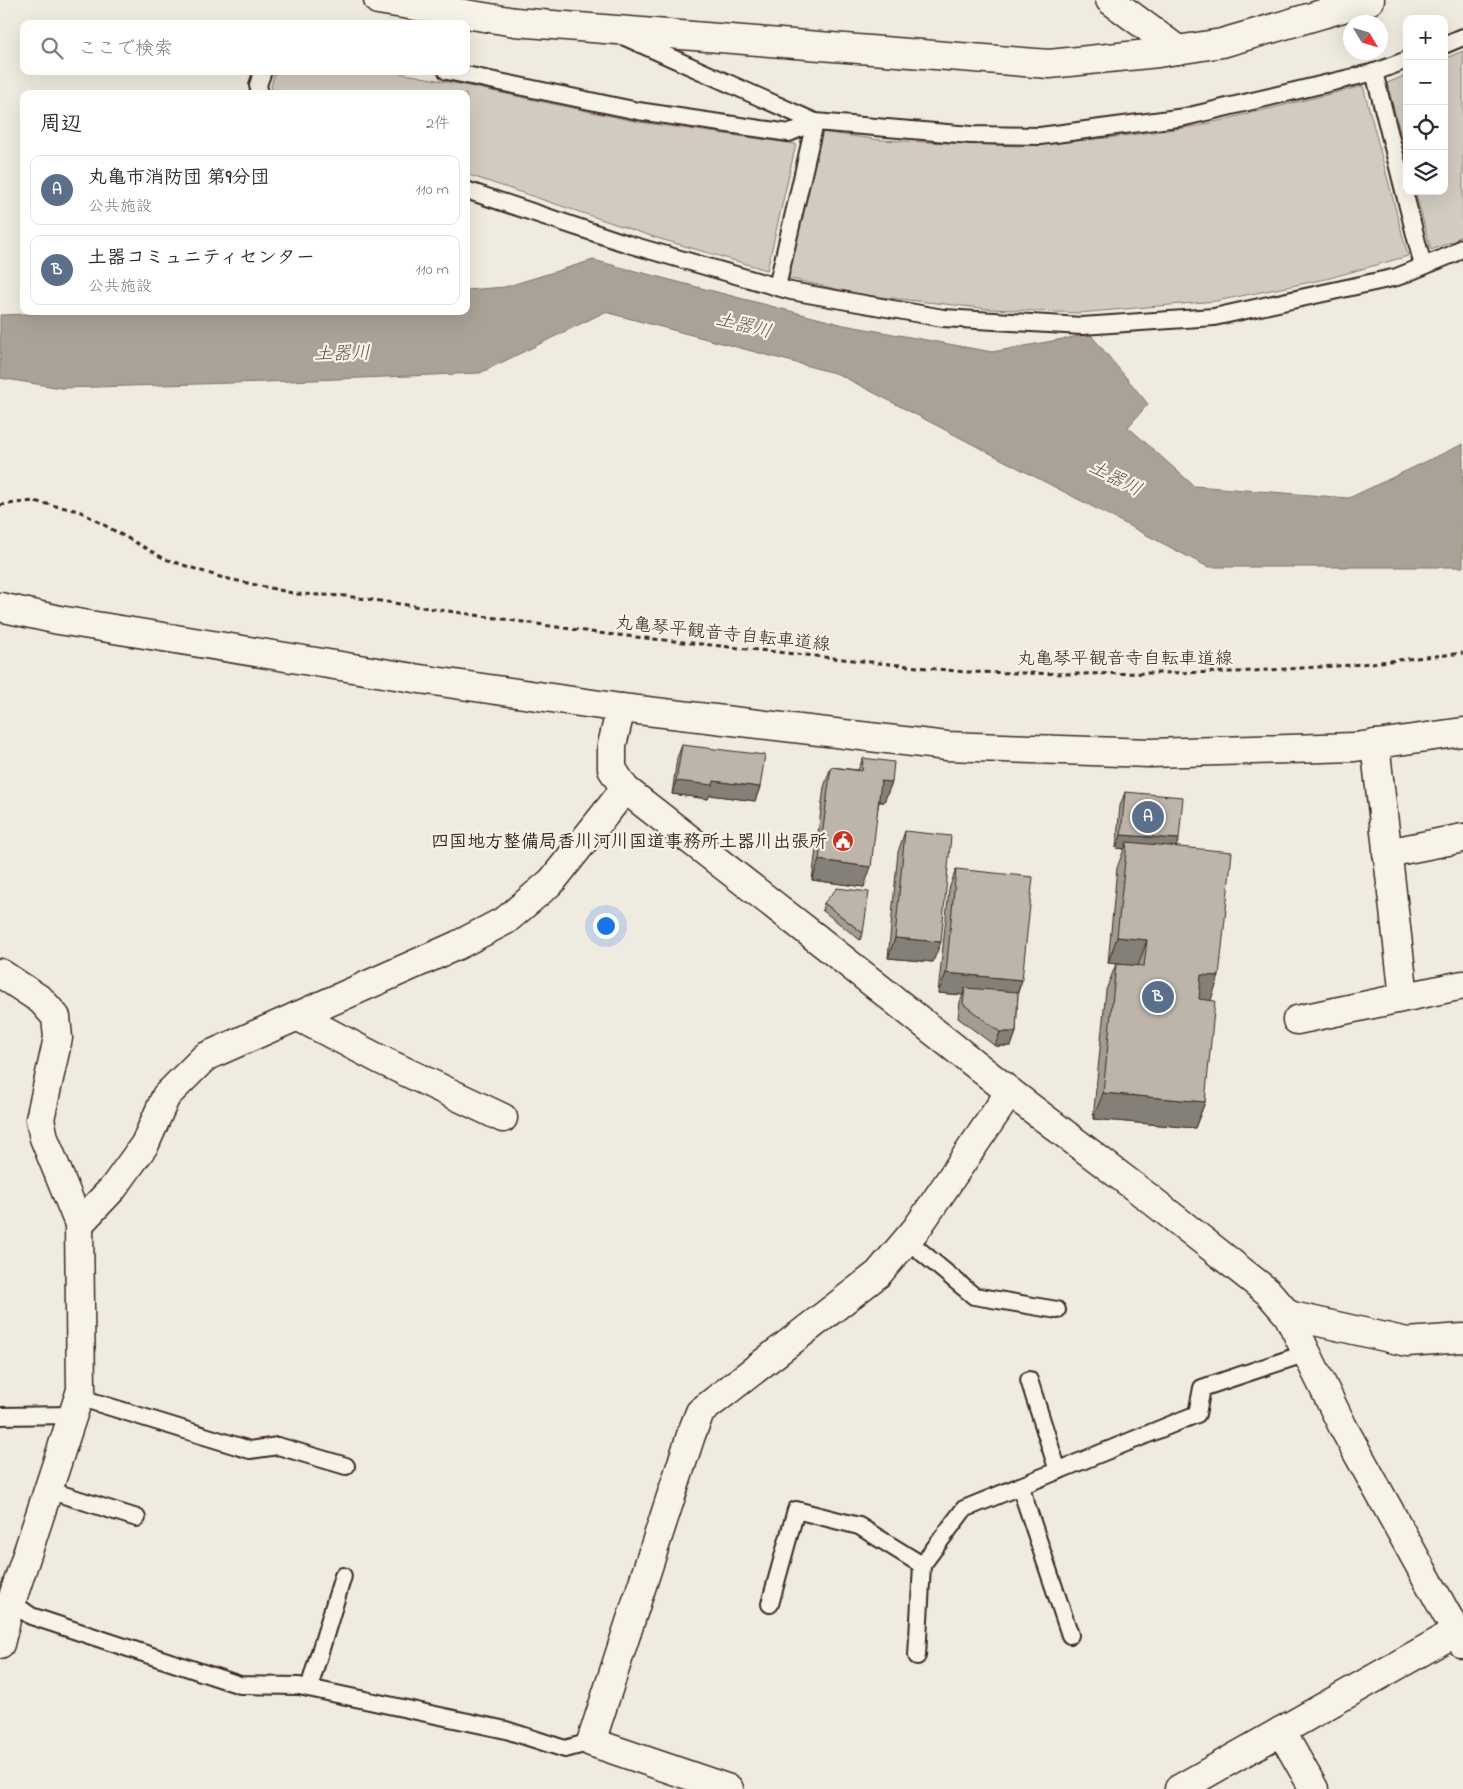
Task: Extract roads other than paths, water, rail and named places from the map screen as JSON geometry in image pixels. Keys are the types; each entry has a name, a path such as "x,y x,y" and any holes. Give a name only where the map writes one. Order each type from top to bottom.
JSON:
{"street":[{"path":"378,0 515,22 1049,64 1178,50 1222,43 1370,0"},
{"path":"1110,0 1178,50"},
{"path":"0,607 59,620 247,649 420,679 621,708 947,746 1150,753 1355,747 1463,732"},
{"path":"621,708 612,745 612,769 625,789 1268,1292 1288,1315 1343,1428 1460,1638 1281,1731 1179,1789"},
{"path":"1375,744 1404,997"},
{"path":"79,1224 114,1187 145,1144 166,1096 204,1057 458,945 506,920 552,881 625,789"},
{"path":"1388,853 1463,838"},
{"path":"0,973 41,1000 56,1017 58,1038 40,1119 44,1138 79,1224 81,1390 48,1490 6,1601 0,1644"},
{"path":"1297,1020 1463,985"},
{"path":"297,1016 382,1060 503,1118"},
{"path":"729,1789 591,1742 700,1412 878,1274 907,1240 937,1199 1010,1092"},
{"path":"1288,1315 1407,1342 1463,1338"},
{"path":"1281,1731 1314,1789"}],"lane":[{"path":"610,30 815,122 971,135 1040,136 1185,116 1374,72 1403,61"},
{"path":"1448,43 1463,37"},
{"path":"1374,72 1423,266"},
{"path":"259,90 258,85 262,75"},
{"path":"466,75 638,111 789,134 815,122"},
{"path":"777,287 815,122"},
{"path":"470,191 628,244 777,287 943,318 1082,326 1214,317 1397,277 1453,254 1463,247"},
{"path":"907,1240 974,1296 1058,1310"},
{"path":"918,1656 922,1565 964,1509 1197,1414 1202,1388 1307,1353"},
{"path":"1029,1380 1058,1471"},
{"path":"0,1416 76,1406 250,1450 278,1446 346,1466"},
{"path":"1020,1486 1070,1635"},
{"path":"48,1490 136,1518"},
{"path":"770,1604 796,1510 859,1526 922,1565"},
{"path":"309,1688 343,1576"},
{"path":"6,1601 31,1616 240,1685 299,1686 506,1730 565,1749 591,1742"}],"water":[{"name":"土器川","path":"593,260 844,325 992,352 1090,334 1148,404 1128,427 1194,486 1349,498 1463,444 1463,567 1208,567 838,374 605,312 480,373 61,388 0,378 0,315 470,315 470,290 505,287"}],"place":[{"name":"丸亀市消防団 第9分団","path":"1148,817"},
{"name":"四国地方整備局香川河川国道事務所土器川出張所","path":"843,841"},
{"name":"土器コミュニティセンター","path":"1158,997"}]}
